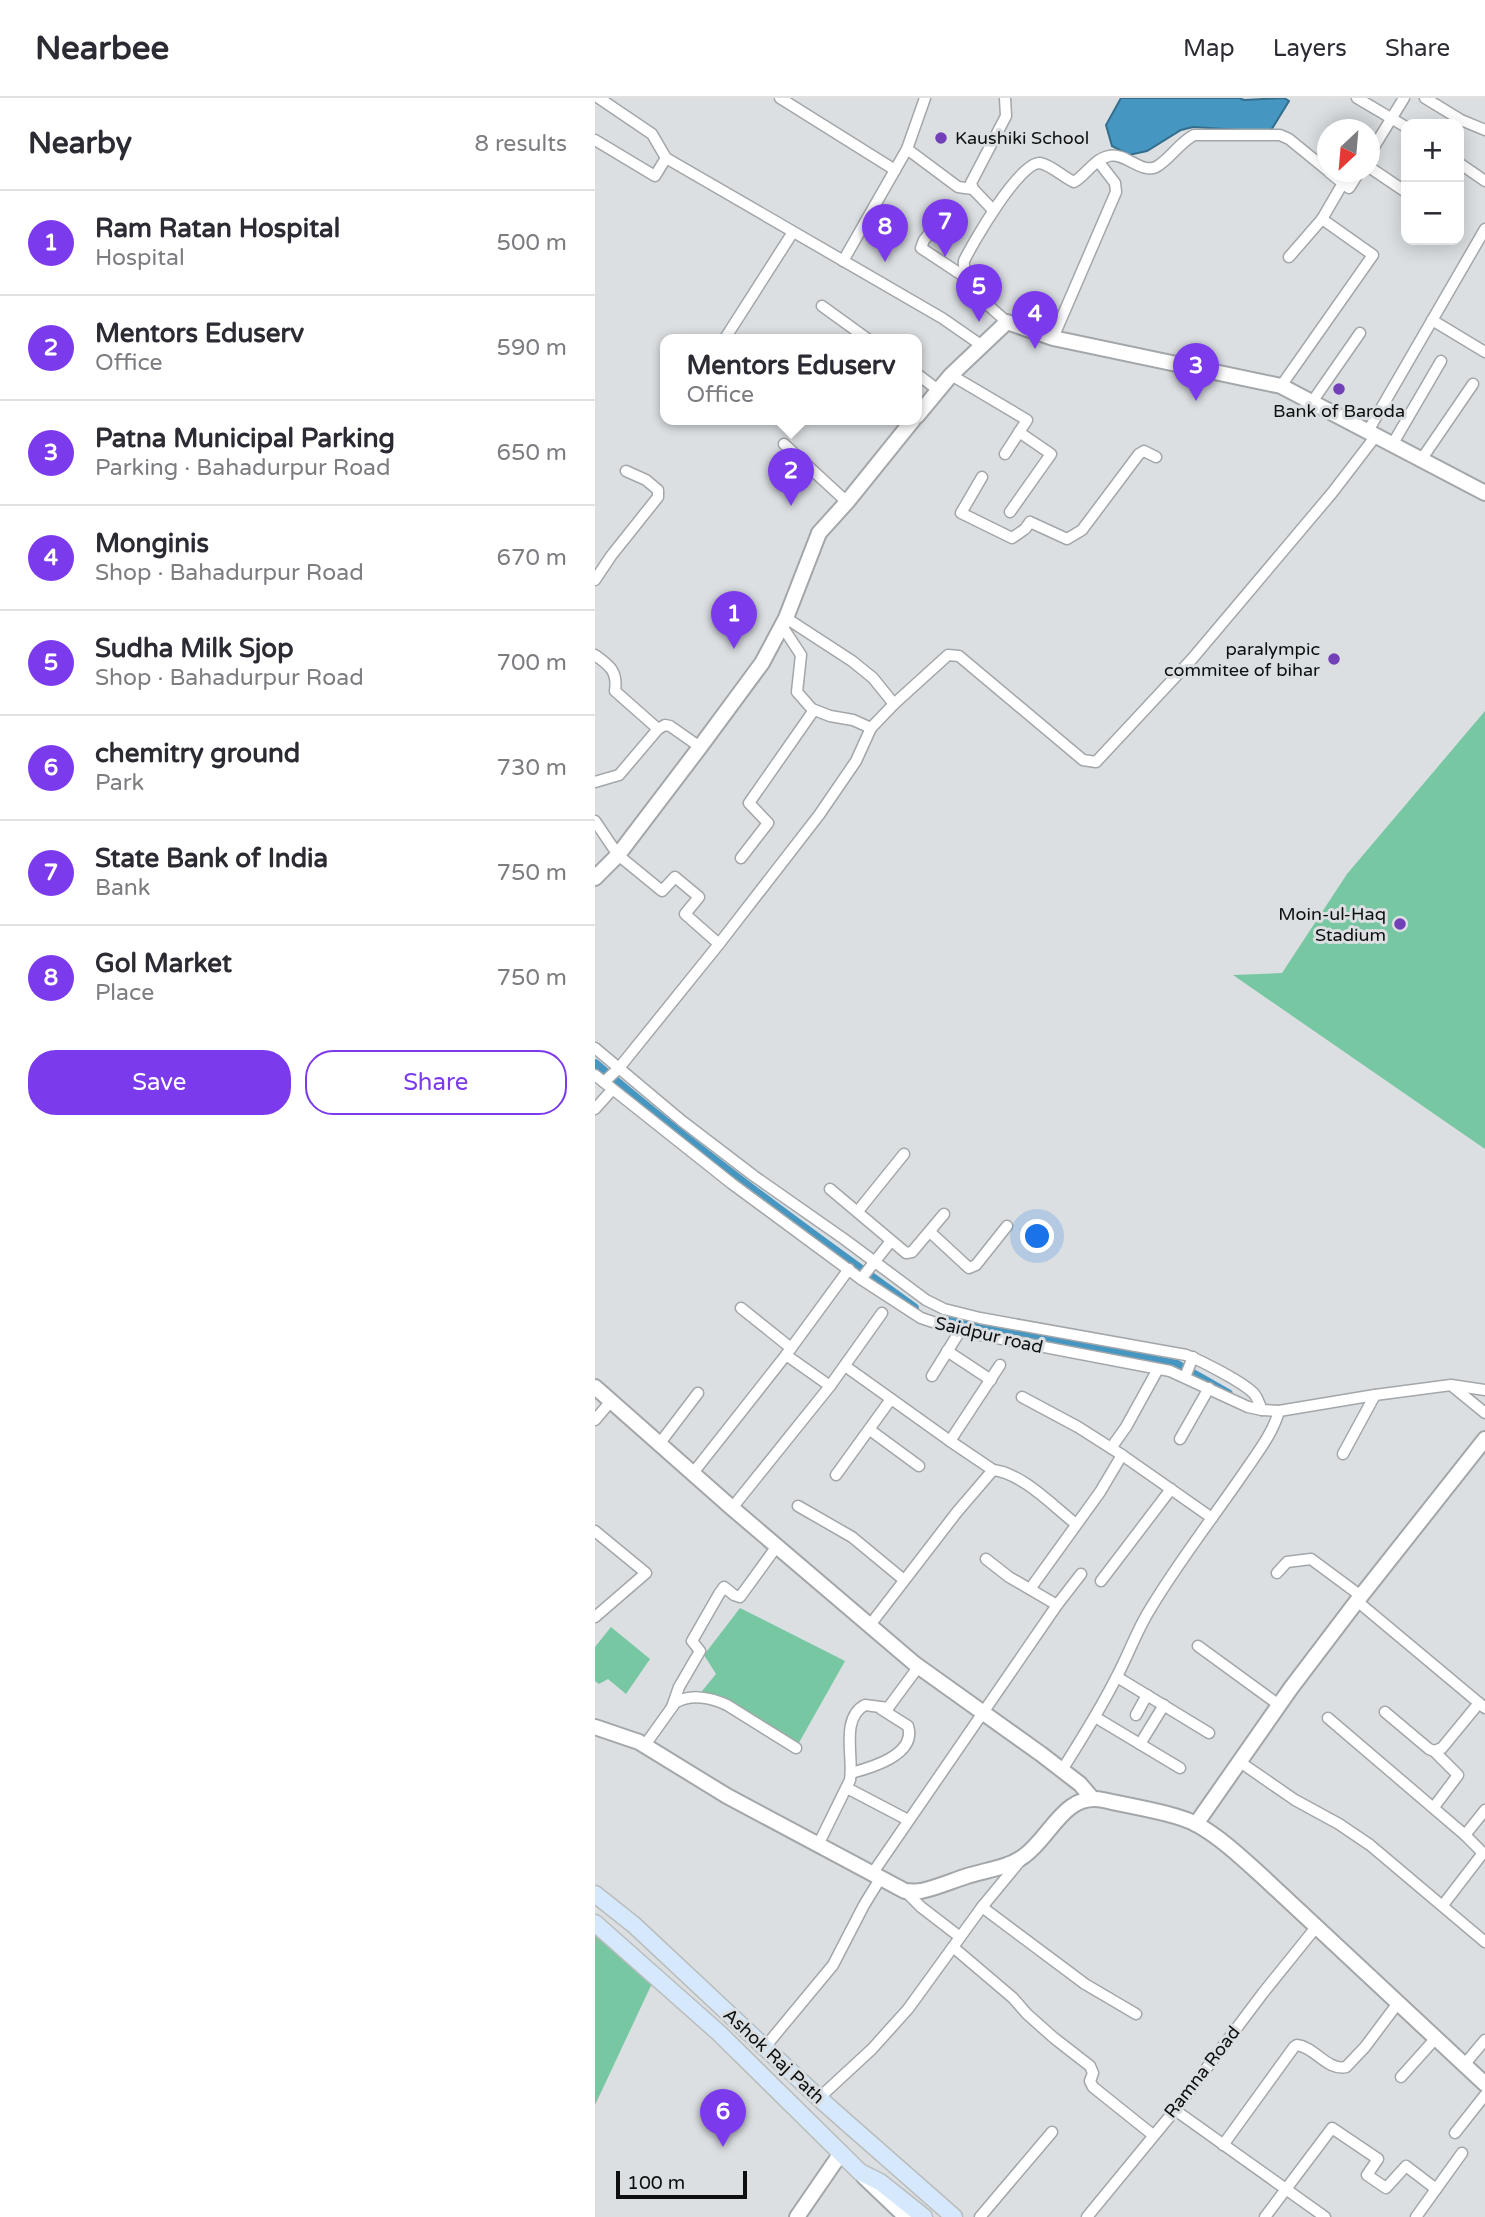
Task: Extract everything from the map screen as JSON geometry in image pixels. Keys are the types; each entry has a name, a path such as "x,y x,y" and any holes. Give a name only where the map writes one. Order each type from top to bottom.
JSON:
{"main road":[{"path":"922,410 951,375 1007,322 1053,338 1281,386 1485,492"},
{"path":"595,878 618,855 748,683 784,622 819,533 909,425"},
{"path":"595,1387 732,1508 919,1666 1062,1770 1092,1798"},
{"path":"1196,1824 1279,1705 1359,1598 1485,1439"},
{"path":"595,1727 627,1736 645,1745 727,1796 905,1891 924,1891 1022,1858 1072,1806 1082,1800 1092,1798 1196,1824 1238,1854 1485,2084"},
{"name":"Ashok Raj Path","path":"595,1895 634,1925 815,2095 954,2217"},
{"path":"595,1923 719,2033 906,2217"},
{"path":"795,2107 815,2095"},
{"path":"797,2217 841,2153"},
{"path":"860,2172 880,2182 924,2217"}],"street":[{"path":"599,98 652,134 666,158 942,318 981,345"},
{"path":"779,98 895,170"},
{"path":"843,261 907,149 925,98"},
{"path":"993,210 972,189 971,183 1006,116 1005,98"},
{"path":"1357,98 1401,123"},
{"path":"1380,138 1404,98"},
{"path":"1425,98 1485,131"},
{"path":"1007,322 970,287 963,271 964,261 993,210 1020,175 1034,164 1042,164 1074,182 1107,156 1121,156 1151,168 1194,135 1280,135 1317,162"},
{"path":"595,140 655,176 666,158"},
{"path":"907,149 951,182 962,188 972,189"},
{"path":"1053,338 1116,192 1115,183 1098,161"},
{"path":"1464,166 1485,181"},
{"path":"1380,174 1401,189"},
{"path":"1289,257 1322,219 1343,183 1349,188 1353,182"},
{"path":"1281,386 1373,255 1322,219"},
{"path":"933,229 921,248 965,276"},
{"path":"602,1079 618,1069 819,815 856,761 871,728 949,655 959,656 1083,760 1096,762 1192,659 1332,493 1371,434 1485,229"},
{"path":"727,334 793,232"},
{"path":"822,306 861,334"},
{"path":"1432,320 1485,352"},
{"path":"1312,402 1360,333"},
{"path":"1392,445 1441,360"},
{"path":"951,375 1027,420 1005,454"},
{"path":"922,378 938,390"},
{"path":"1421,460 1473,384"},
{"path":"1010,513 1051,454 1019,432"},
{"path":"785,444 847,502"},
{"path":"982,477 961,513 1012,538 1030,522 1066,539 1082,530 1139,454 1144,452 1156,457"},
{"path":"595,580 658,497 658,490 652,485 626,471"},
{"path":"784,622 852,661 873,678 894,704"},
{"path":"784,622 801,655 797,692 814,710 853,720 871,728"},
{"path":"595,654 612,667 617,679 615,691 658,729"},
{"path":"741,858 768,823 749,803 814,710"},
{"path":"595,782 619,775 658,729 665,725 700,747"},
{"path":"595,821 618,855 662,891 675,877 699,897 685,914 719,944"},
{"path":"595,1048 682,1121 916,1294 941,1317 992,1320 1192,1360 1249,1389 1262,1410"},
{"name":"Saidpur road","path":"602,1079 612,1090 731,1183 910,1312 941,1317 960,1331 1186,1375 1248,1407 1262,1410 1279,1411 1451,1385 1485,1390"},
{"path":"595,1109 612,1090"},
{"path":"858,1211 904,1154"},
{"path":"830,1189 909,1254 944,1214"},
{"path":"930,1232 969,1268 975,1265 1007,1226"},
{"path":"862,1277 891,1241"},
{"path":"693,1473 789,1351 849,1269"},
{"path":"741,1308 830,1386"},
{"path":"732,1508 830,1386 882,1313"},
{"path":"932,1376 960,1331"},
{"path":"947,1350 991,1380"},
{"path":"1186,1375 1192,1360"},
{"path":"845,1366 993,1470 1003,1471 1023,1482 1076,1524"},
{"path":"950,1441 1000,1366"},
{"path":"1111,1448 1126,1427 1158,1368"},
{"path":"1451,1385 1485,1413"},
{"path":"1180,1438 1209,1388"},
{"path":"660,1443 698,1393"},
{"path":"1343,1454 1375,1395"},
{"path":"1022,1397 1078,1427 1122,1455 1212,1518"},
{"path":"837,1475 891,1399"},
{"path":"595,1420 611,1401"},
{"path":"1062,1770 1117,1677 1147,1613 1274,1425 1279,1411"},
{"path":"870,1430 919,1466"},
{"path":"1030,1589 1100,1492 1122,1455"},
{"path":"870,1625 993,1470"},
{"path":"1101,1581 1171,1489"},
{"path":"798,1506 852,1537 904,1580"},
{"path":"595,1531 646,1573 595,1618"},
{"path":"672,1707 679,1687 700,1651 692,1641 719,1594 724,1587 740,1597 777,1546"},
{"path":"986,1559 1009,1577 1057,1605"},
{"path":"1277,1573 1287,1562 1311,1559 1482,1705 1442,1748 1434,1751"},
{"path":"765,2047 833,1965 876,1876 908,1821 1081,1574"},
{"path":"1198,1646 1279,1705"},
{"path":"879,1708 893,1705 919,1666"},
{"path":"1117,1677 1209,1733"},
{"path":"1136,1715 1147,1695"},
{"path":"645,1745 672,1707 681,1699 689,1698 718,1701 796,1748"},
{"path":"818,1845 847,1787 851,1773 849,1735 861,1706 865,1704 879,1708 908,1727 909,1736 891,1759 851,1773"},
{"path":"1140,1744 1164,1705"},
{"path":"1385,1712 1434,1751 1458,1775 1434,1807"},
{"path":"1095,1717 1180,1768"},
{"path":"1328,1718 1434,1807 1483,1853 1443,1905"},
{"path":"1240,1762 1295,1800 1370,1845 1484,1938"},
{"path":"847,1787 908,1821"},
{"path":"1465,1835 1485,1810"},
{"path":"815,2095 872,2049 908,2009 982,1907 1022,1858"},
{"path":"905,1891 960,1937"},
{"path":"982,1907 1085,1984 1136,2014"},
{"name":"Ramna Road","path":"1087,2217 1175,2110 1263,1993 1317,1927"},
{"path":"953,1947 1013,1998 1047,2032 1090,2066 1093,2073 1090,2081 1093,2087 1153,2136"},
{"path":"1223,2145 1294,2048 1304,2046 1331,2065 1346,2067 1365,2047 1398,2003"},
{"path":"1401,2077 1435,2039"},
{"path":"1464,2066 1485,2040"},
{"path":"1455,2133 1485,2095"},
{"path":"1175,2110 1325,2217"},
{"path":"1265,2217 1332,2128 1378,2160 1367,2175 1386,2188 1406,2166 1436,2189"},
{"path":"980,2217 1052,2132"},
{"path":"1416,2217 1462,2153"}],"green space":[{"name":"Moin-ul-Haq Stadium","path":"1485,711 1485,1149 1233,975 1282,973 1347,874"},
{"path":"740,1608 845,1661 796,1748 702,1691 716,1674 704,1655"},
{"path":"611,1627 650,1659 626,1694 608,1679 599,1684 595,1681 595,1647"},
{"path":"595,1924 655,1977 595,2105"}],"water":[{"path":"1121,98 1284,98 1289,101 1270,132 1193,127 1181,130 1147,151 1129,155 1112,146 1106,125"}],"waterway":[{"path":"595,1064 752,1189 914,1308"},
{"path":"944,1321 1177,1365 1228,1394"}],"place":[{"name":"Kaushiki School","path":"941,138"},
{"name":"State Bank of India","path":"945,257"},
{"name":"Gol Market","path":"885,262"},
{"name":"Sudha Milk Sjop","path":"979,322"},
{"name":"Monginis","path":"1035,349"},
{"name":"Bank of Baroda","path":"1339,389"},
{"name":"Patna Municipal Parking","path":"1196,401"},
{"name":"Mentors Eduserv","path":"791,506"},
{"name":"Ram Ratan Hospital","path":"734,649"},
{"name":"paralympic commitee of bihar","path":"1334,659"},
{"name":"Moin-ul-Haq Stadium","path":"1400,924"},
{"name":"chemitry ground","path":"723,2147"}]}
